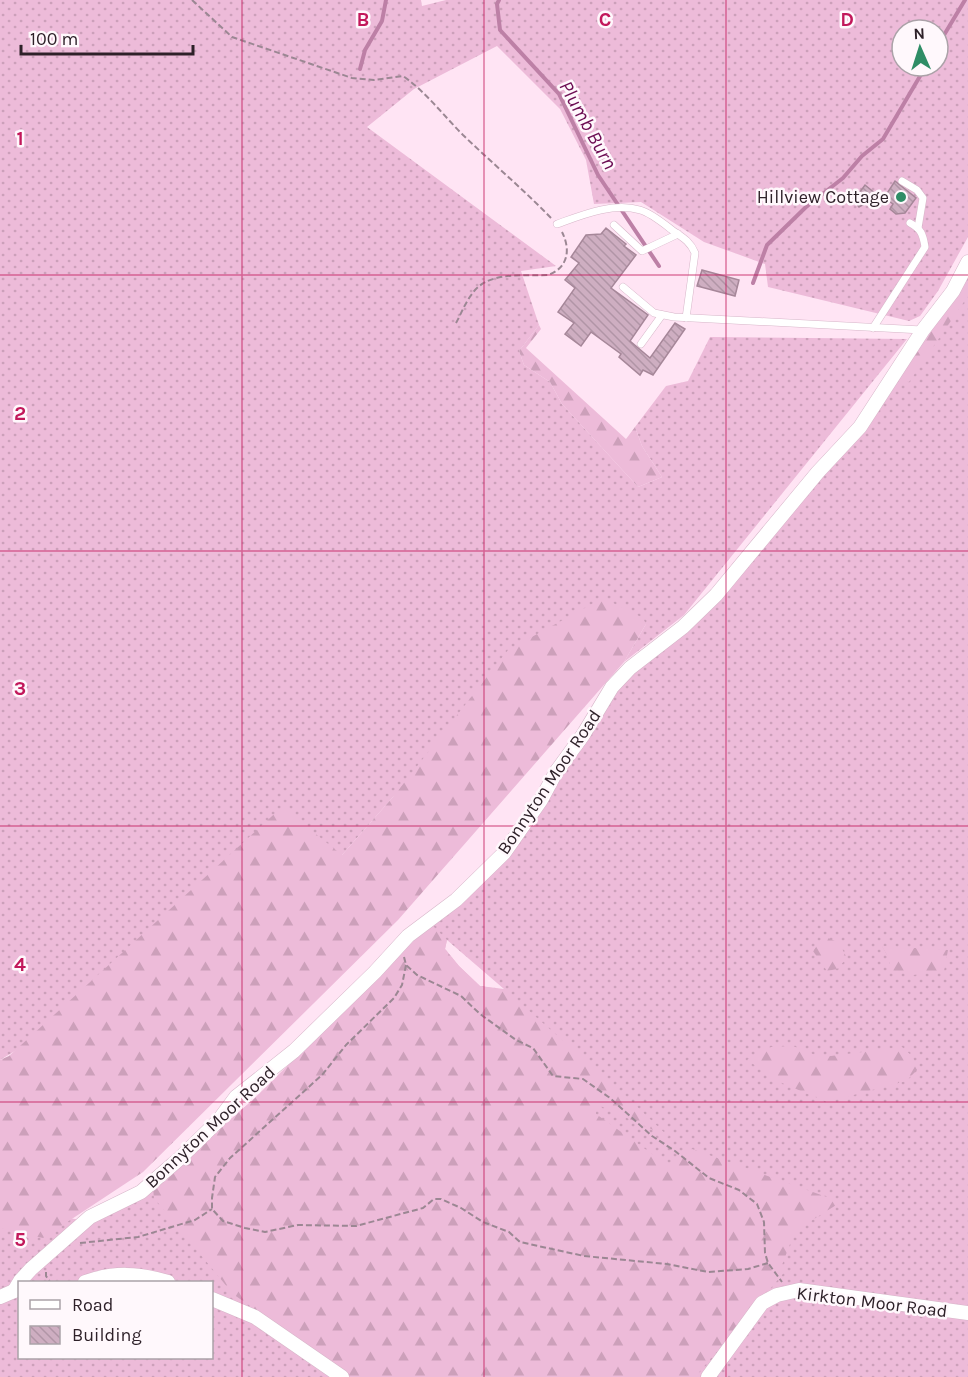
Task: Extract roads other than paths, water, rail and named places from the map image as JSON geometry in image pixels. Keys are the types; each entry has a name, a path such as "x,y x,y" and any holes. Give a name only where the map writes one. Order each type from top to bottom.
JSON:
{"street":[{"name":"Bonnyton Moor Road","path":"20,1281 90,1217 141,1192 180,1159 219,1120 236,1097 294,1051 408,936 456,900 504,852 541,800 556,772 612,687 630,668 683,627 716,595 818,472 860,427 923,330 953,291 968,262"},
{"path":"88,1281 122,1274 164,1281"},
{"name":"Kirkton Moor Road","path":"708,1377 762,1303 787,1292 799,1290 968,1313"},
{"path":"0,1297 17,1293"},
{"path":"213,1299 255,1317 342,1377"}],"lane":[{"path":"902,181 917,190 923,198 918,228"},
{"path":"557,224 594,210 641,210 692,244 695,252 686,318"},
{"path":"873,328 925,247 922,232 910,223"},
{"path":"614,225 642,251 678,234"},
{"path":"623,287 654,313 662,315 923,330"},
{"path":"641,344 662,315"}],"waterway":[{"path":"360,69 365,50 382,21 386,0"},
{"name":"Plumb Burn","path":"499,0 497,4 500,30 559,94 598,175 659,266"},
{"path":"950,25 965,0"},
{"path":"753,283 767,245 806,207 843,178 862,156 883,139 919,78"}],"place":[{"name":"Hillview Cottage","path":"901,197"}]}
